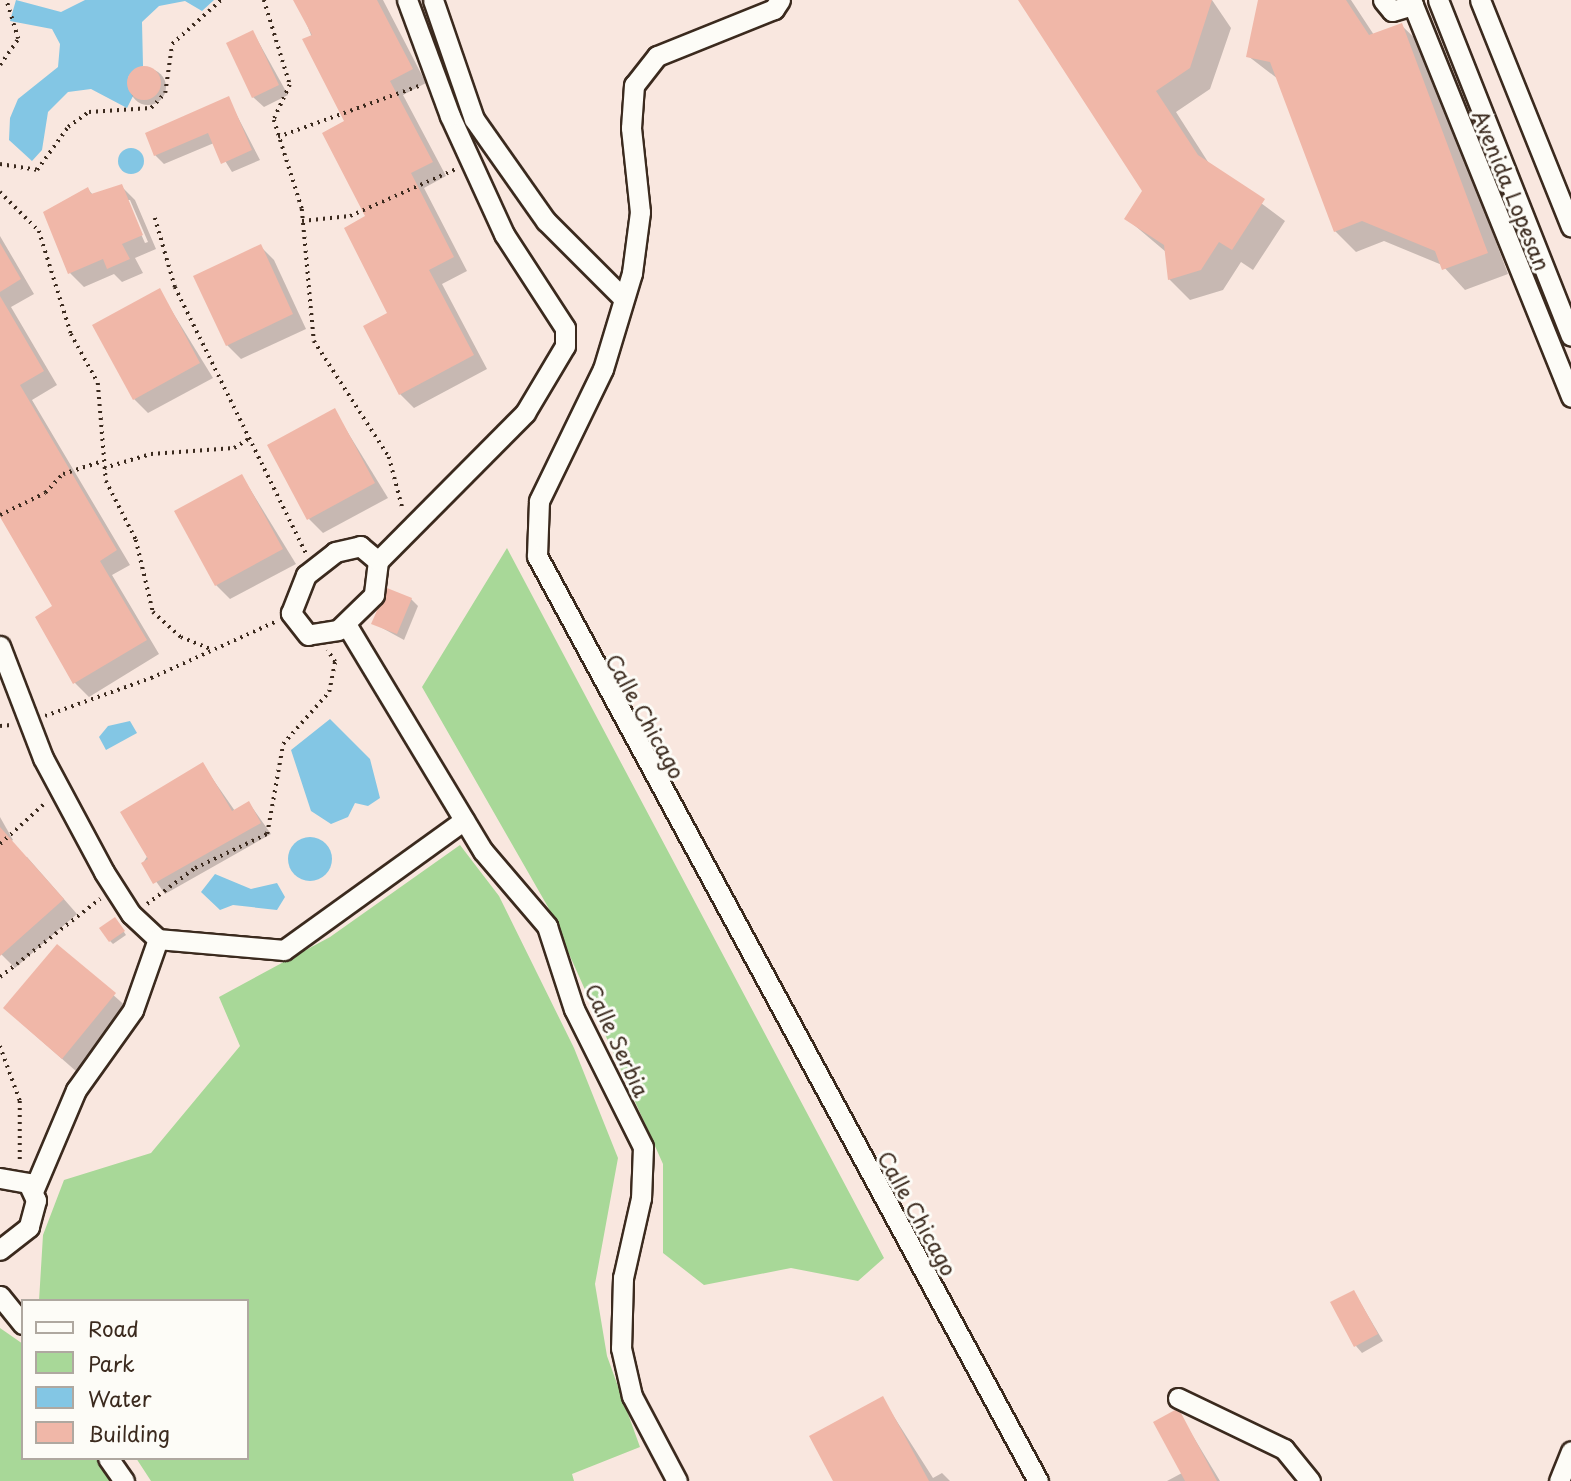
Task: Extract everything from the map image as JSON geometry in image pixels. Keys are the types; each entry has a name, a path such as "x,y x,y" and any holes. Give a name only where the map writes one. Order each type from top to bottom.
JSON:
{"street":[{"path":"378,561 360,546 348,547 313,568 295,593 291,613 298,627 319,636 346,624 374,595 378,561 525,413 565,346 565,328 504,234 472,164 438,85 407,0"},
{"path":"433,0 474,119 546,221 623,298"},
{"name":"Calle Chicago","path":"779,0 774,9 657,56 634,85 631,128 640,212 623,298 603,369 539,501 537,556 1038,1481"},
{"path":"1383,0 1392,11 1412,2"},
{"name":"Avenida Lopesan","path":"1438,0 1571,336"},
{"path":"1480,0 1571,226"},
{"name":"Avenida Lopesan","path":"1412,2 1571,397"},
{"name":"Calle Serbia","path":"346,624 464,820 547,926 574,1009 643,1147 641,1198 623,1278 621,1348 632,1396 677,1481"},
{"path":"0,646 29,722 62,792 131,914 158,939 284,950 464,820"},
{"path":"0,1250 29,1227 18,1182 76,1090 133,1010 158,939"},
{"path":"0,1296 21,1322"},
{"path":"1178,1398 1284,1449 1310,1481"},
{"path":"1559,1481 1571,1451"},
{"path":"109,1460 124,1481"}],"path":[{"path":"0,65 18,39 6,0"},
{"path":"0,164 37,170 68,127 89,112 151,108 165,93 172,44 221,0"},
{"path":"264,0 290,85 274,120 302,221 314,341 389,457 401,492 405,533"},
{"path":"278,137 396,90 438,85"},
{"path":"302,221 350,216 472,164"},
{"path":"0,192 39,231 71,334 98,383 104,468 136,540 153,612 181,637 210,649"},
{"path":"155,218 175,287 313,568"},
{"path":"104,468 150,454 234,448 250,438"},
{"path":"0,514 45,493 63,474 103,461"},
{"path":"29,722 210,649 291,613"},
{"path":"131,914 195,868 267,834 283,744 329,692 335,662 319,636"},
{"path":"0,844 62,792"},
{"path":"0,977 40,941 116,890"},
{"path":"0,1046 20,1101 24,1138 18,1182"}],"green space":[{"path":"507,548 884,1258 858,1281 791,1268 704,1285 663,1253 663,1164 548,907 422,687"},
{"path":"460,845 499,896 574,1048 618,1158 595,1284 607,1356 640,1447 572,1474 574,1481 151,1481 137,1460 248,1460 248,1299 39,1299 43,1235 64,1180 151,1153 240,1046 219,997 330,937"},
{"path":"0,1328 21,1343 21,1460 103,1460 116,1481 0,1481"}],"water":[{"path":"16,0 61,12 85,0 214,0 202,11 185,1 159,6 142,22 143,66 128,77 133,96 127,108 91,89 68,92 48,112 42,150 32,161 9,140 10,118 18,99 58,67 60,44 52,29 10,21"},
{"path":"131,148 140,152 144,161 140,170 131,174 122,170 118,161 122,152"},
{"path":"330,719 370,759 380,798 368,806 355,803 348,817 331,824 311,811 291,750"},
{"path":"130,721 137,733 106,750 99,737 108,726"},
{"path":"310,837 326,843 332,859 326,875 310,881 294,875 288,859 294,843"},
{"path":"215,874 251,889 277,883 285,897 277,910 233,905 220,910 201,892"}],"building":[{"path":"293,0 377,0 413,69 390,81 433,162 411,173 454,257 429,270 474,355 399,395 363,326 387,313 344,228 365,216 322,133 344,121 302,39 312,35"},
{"path":"1018,0 1212,0 1190,68 1156,91 1198,155 1265,199 1232,250 1219,242 1201,270 1168,280 1164,245 1124,219 1142,191"},
{"path":"1258,0 1346,0 1369,35 1402,23 1488,253 1442,270 1435,251 1362,221 1334,232 1270,62 1246,57"},
{"path":"253,30 279,85 252,98 226,43"},
{"path":"144,66 156,71 161,83 156,95 144,100 132,95 127,83 132,71"},
{"path":"229,96 252,150 221,164 208,133 154,156 145,133"},
{"path":"122,184 143,235 122,244 130,259 107,269 103,259 68,274 43,212 88,187 91,194"},
{"path":"0,243 21,279 0,292"},
{"path":"261,244 293,314 226,346 193,276"},
{"path":"160,288 200,363 133,400 92,325"},
{"path":"0,296 44,371 20,385 117,550 100,561 147,640 73,684 35,617 52,606 0,517"},
{"path":"335,408 375,483 307,520 267,445"},
{"path":"242,474 283,549 215,586 174,511"},
{"path":"387,588 412,598 397,634 371,624"},
{"path":"203,762 232,811 249,801 261,823 153,884 141,863 148,859 120,812"},
{"path":"0,827 64,899 0,956"},
{"path":"115,917 125,931 109,942 99,928"},
{"path":"57,944 116,993 62,1059 3,1008"},
{"path":"1354,1290 1378,1334 1354,1347 1330,1302"},
{"path":"883,1396 929,1481 833,1481 809,1436"},
{"path":"1175,1410 1181,1413 1217,1481 1185,1481 1153,1422"}]}
